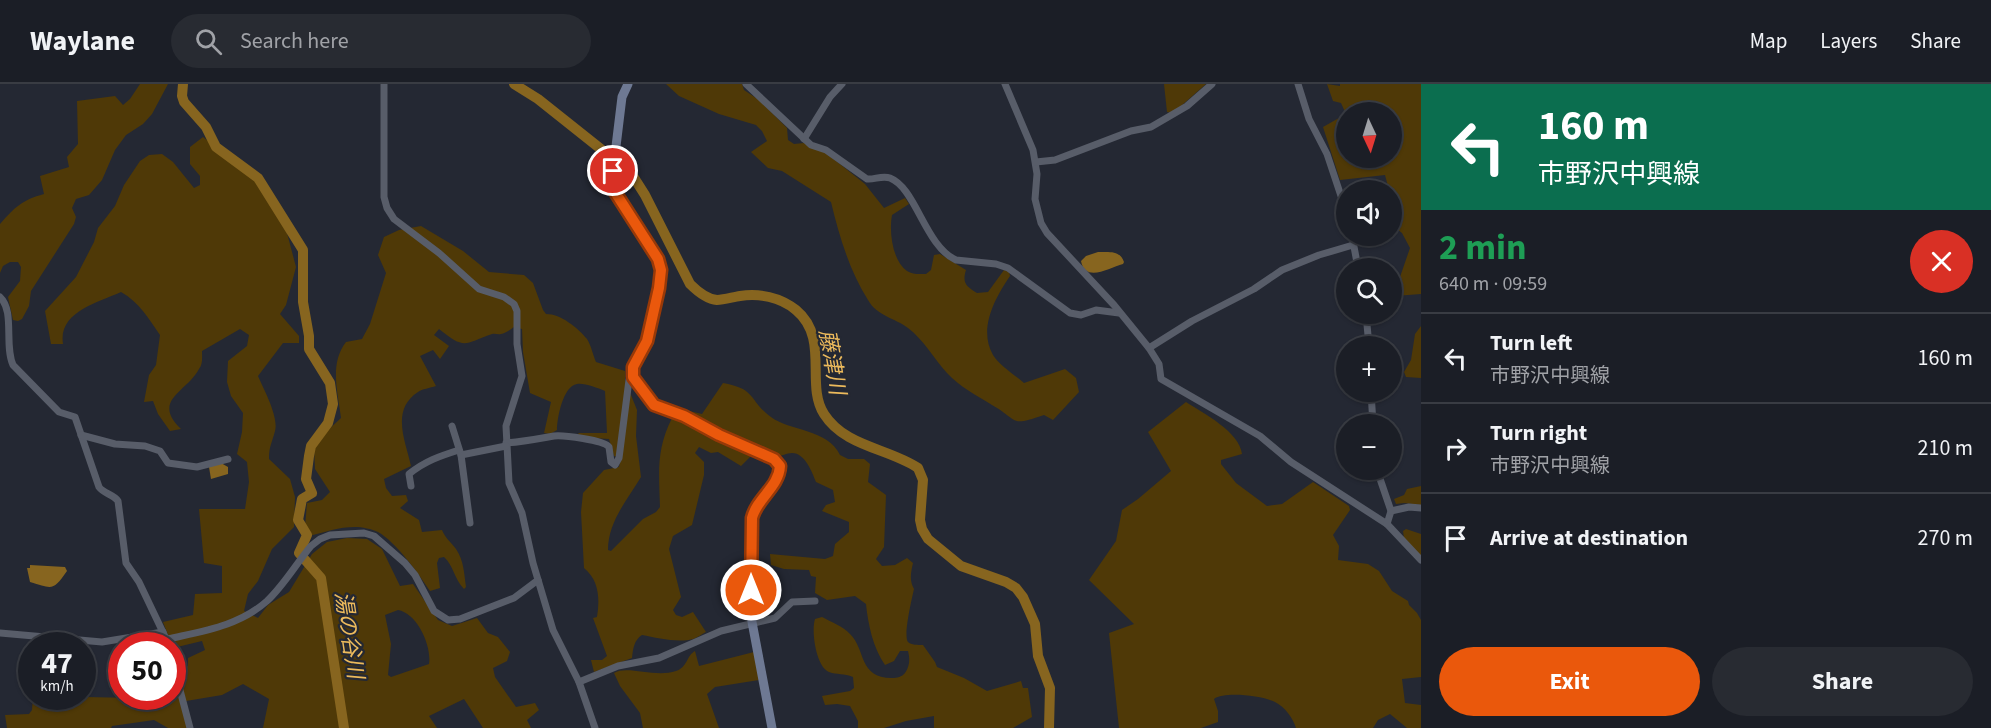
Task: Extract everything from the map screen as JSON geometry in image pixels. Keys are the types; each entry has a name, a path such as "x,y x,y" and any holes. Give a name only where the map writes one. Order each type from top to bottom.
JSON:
{"main road":[{"path":"628,84 622,97 616,146 613,171 615,192 658,259 661,270 647,341 633,367 633,377 654,405 684,416 719,435 774,459 780,466 770,490 756,507 752,518 752,622 772,728"}],"street":[{"path":"384,84 384,197 387,208 394,219 439,253 480,289 504,297 514,304 517,311 517,344 522,376 507,418 506,445 509,483 522,513 553,630 579,682 595,728"},
{"path":"746,84 811,145 826,150 867,179 885,176 894,180 909,197 940,247 951,258 996,264 1008,268 1070,313 1081,315 1096,310 1119,313"},
{"path":"804,139 830,97 842,84"},
{"path":"1005,84 1019,114 1036,162 1035,199 1041,223 1047,233 1149,348 1159,364 1161,379 1260,436 1317,480 1387,524 1421,560"},
{"path":"1036,162 1054,160 1131,131 1151,127 1187,106 1212,84"},
{"path":"1298,84 1309,118 1327,154 1336,181"},
{"path":"1149,348 1192,321 1254,289 1282,270 1350,246"},
{"path":"0,297 8,308 9,356 13,365 59,412 75,417 99,487 118,501 126,563 139,582 163,632"},
{"path":"411,486 409,474 432,458 556,436 602,442 609,447 611,462 615,465 619,458 629,380 632,373"},
{"path":"452,426 460,453 470,523"},
{"path":"81,435 115,444 145,446 160,451 172,465 183,464 192,468 228,459"},
{"path":"1380,480 1391,511 1387,524"},
{"path":"1391,511 1409,507 1421,508"},
{"path":"186,637 220,628 253,611 267,600 306,552 320,539 330,535 364,533 374,536 405,563 415,575 434,610 448,620 460,619 514,598 538,580"},
{"path":"579,682 618,666 659,658 720,631 775,618 792,602 815,601"},
{"path":"0,633 108,641"},
{"path":"185,710 190,728"}],"shaded area":[{"path":"140,84 168,84 152,114 143,124 126,135 115,150 102,180 89,195 76,199 72,208 76,217 74,224 31,291 29,306 22,319 13,320 8,297 20,281 21,267 18,262 10,262 3,266 0,273 0,224 19,205 44,194 40,176 69,167 67,157 78,144 77,101 115,96 123,105"},
{"path":"666,84 742,84 744,90 759,100 787,128 788,140 794,144 804,143 826,153 865,184 884,208 905,198 909,204 892,215 891,229 895,253 907,271 926,274 931,270 934,255 940,254 966,270 964,278 966,284 977,293 988,292 1004,270 1009,272 1010,276 994,304 988,324 987,335 993,355 1024,383 1065,369 1076,378 1079,392 1053,420 1044,415 1020,421 963,387 947,373 914,333 876,310 872,305 861,289 850,265 831,202 782,171 768,168 751,152 767,141 762,131 756,125 719,114 679,96"},
{"path":"1164,84 1206,84 1173,113 1167,112"},
{"path":"1327,84 1340,86 1340,84 1421,84 1421,294 1402,295 1402,271 1410,248 1402,233 1402,180 1386,180 1385,175 1340,180 1336,168 1402,168 1402,102 1333,101"},
{"path":"1336,120 1336,168 1323,127"},
{"path":"203,137 256,179 287,233 296,267 286,305 280,314 299,336 299,343 283,343 258,376 270,403 276,425 269,459 290,479 295,497 294,527 272,549 258,581 248,594 244,611 258,618 268,605 289,592 312,554 327,542 347,538 367,539 382,549 400,586 413,584 438,620 452,626 477,618 488,633 498,637 510,652 507,661 493,668 495,677 516,707 535,703 539,710 527,720 531,728 483,728 464,699 429,716 437,728 263,728 269,699 243,684 222,695 186,701 188,658 205,650 202,641 186,645 186,632 167,632 163,622 193,615 195,594 222,593 222,566 204,563 199,509 245,509 249,482 247,462 237,454 243,413 231,396 227,382 228,361 247,346 249,335 240,329 202,351 200,367 194,377 170,403 169,411 181,429 170,431 158,414 153,401 144,402 149,375 156,365 160,335 133,301 121,292 81,310 67,324 63,333 63,344 51,344 45,311 76,277 94,242 98,228 115,206 124,185 140,161 149,155 162,154 173,162 194,188 200,185 200,176 190,164 190,147","holes":["398,610 411,617 426,640 429,664 391,677 388,675 391,644 385,615"]},
{"path":"421,226 463,251 489,272 524,275 533,283 546,314 563,319 579,330 587,339 596,362 625,371 625,380 637,410 636,436 641,477 615,521 608,550 611,551 643,519 660,507 661,451 672,418 680,419 685,410 702,414 723,383 742,388 764,411 779,422 818,435 834,446 840,455 848,459 864,459 870,464 868,482 886,495 884,547 876,559 882,566 895,565 907,558 913,563 911,579 914,589 907,625 908,642 923,645 937,667 987,691 1021,681 1023,688 1028,688 1032,717 1013,728 934,728 934,716 884,728 858,728 858,721 850,706 825,705 822,696 850,691 854,688 853,677 829,672 821,663 814,640 815,619 822,617 847,631 859,647 868,668 881,677 896,678 904,674 909,665 908,651 900,651 894,661 885,665 872,636 866,604 855,596 827,600 815,593 816,577 811,576 809,570 784,569 771,565 770,554 825,559 833,556 835,544 849,532 849,522 822,511 826,505 835,502 833,490 816,482 801,456 792,453 777,457 759,448 741,466 718,452 711,453 699,447 695,453 704,462 704,475 692,525 673,536 669,549 681,597 673,610 676,615 682,617 693,612 706,632 687,640 668,640 642,635 633,648 632,658 594,672 591,660 602,660 607,656 593,618 597,617 597,590 593,578 584,568 581,512 583,493 604,470 619,467 621,458 614,456 609,439 577,435 579,433 607,433 605,391 595,387 580,384 572,386 562,403 557,430 550,434 544,433 551,402 530,393 523,352 522,329 514,327 503,334 492,334 465,343 454,340 439,329 434,335 449,346 440,359 433,350 420,356 436,386 420,391 409,399 402,417 402,427 411,466 384,479 386,488 392,496 406,495 408,501 400,508 419,520 422,532 442,530 456,549 463,567 466,587 464,589 444,557 439,558 437,563 440,588 430,591 399,550 373,530 349,527 309,536 305,527 307,503 322,500 330,492 315,469 314,448 341,418 336,369 341,351 346,342 362,339 370,324 386,273 378,255 384,237 399,230"},
{"path":"1098,252 1120,255 1124,262 1105,271 1092,273 1087,271 1083,268 1081,261 1086,256"},
{"path":"1421,326 1421,378 1406,377 1404,372 1411,360 1415,334"},
{"path":"1186,402 1211,417 1235,438 1242,454 1221,460 1221,464 1236,483 1267,506 1282,504 1313,482 1349,506 1350,510 1333,535 1339,546 1338,560 1368,564 1379,571 1392,591 1408,601 1421,620 1421,677 1402,679 1405,703 1421,705 1421,728 1407,728 1390,714 1378,720 1373,728 1296,728 1288,713 1275,702 1253,696 1226,695 1214,699 1218,711 1218,722 1201,728 1119,728 1109,633 1134,624 1089,580 1116,541 1122,510 1171,471 1148,432"},
{"path":"221,463 228,467 228,474 211,479 209,467"},
{"path":"1421,486 1421,505 1396,504 1394,499 1404,495 1407,489"},
{"path":"1406,529 1421,534 1421,557 1404,538 1403,531"},
{"path":"30,565 65,567 67,571 59,582 48,587 30,582 27,568 30,568"},
{"path":"695,651 699,666 754,652 759,680 715,687 707,694 719,728 643,728 640,713 620,686 614,673 626,670 659,673 676,671 683,667"},
{"path":"96,697 108,697 108,710 186,710 186,701 193,728 168,728 154,720 111,728 7,728 5,715 29,714 32,710 96,710"}],"waterway":[{"name":"湯の谷川","path":"183,84 184,102 206,127 216,147 258,178 303,250 303,302 309,349 330,383 333,404 328,423 311,446 306,479 312,493 302,499 298,520 307,535 299,553 321,578 344,728"},
{"name":"藤津川","path":"514,84 538,99 631,173 645,195 690,284 699,292 717,300 747,295 769,297 790,306 806,321 815,348 816,389 824,414 843,434 918,468 923,480 920,520 928,539 961,566 1006,582 1016,588 1023,597 1035,624 1038,656 1050,688 1049,728"}],"route":[{"path":"613,171 615,192 658,259 661,270 652,323 647,341 633,367 633,377 654,405 684,416 719,435 774,459 780,466 770,490 753,512 751,590"}]}
